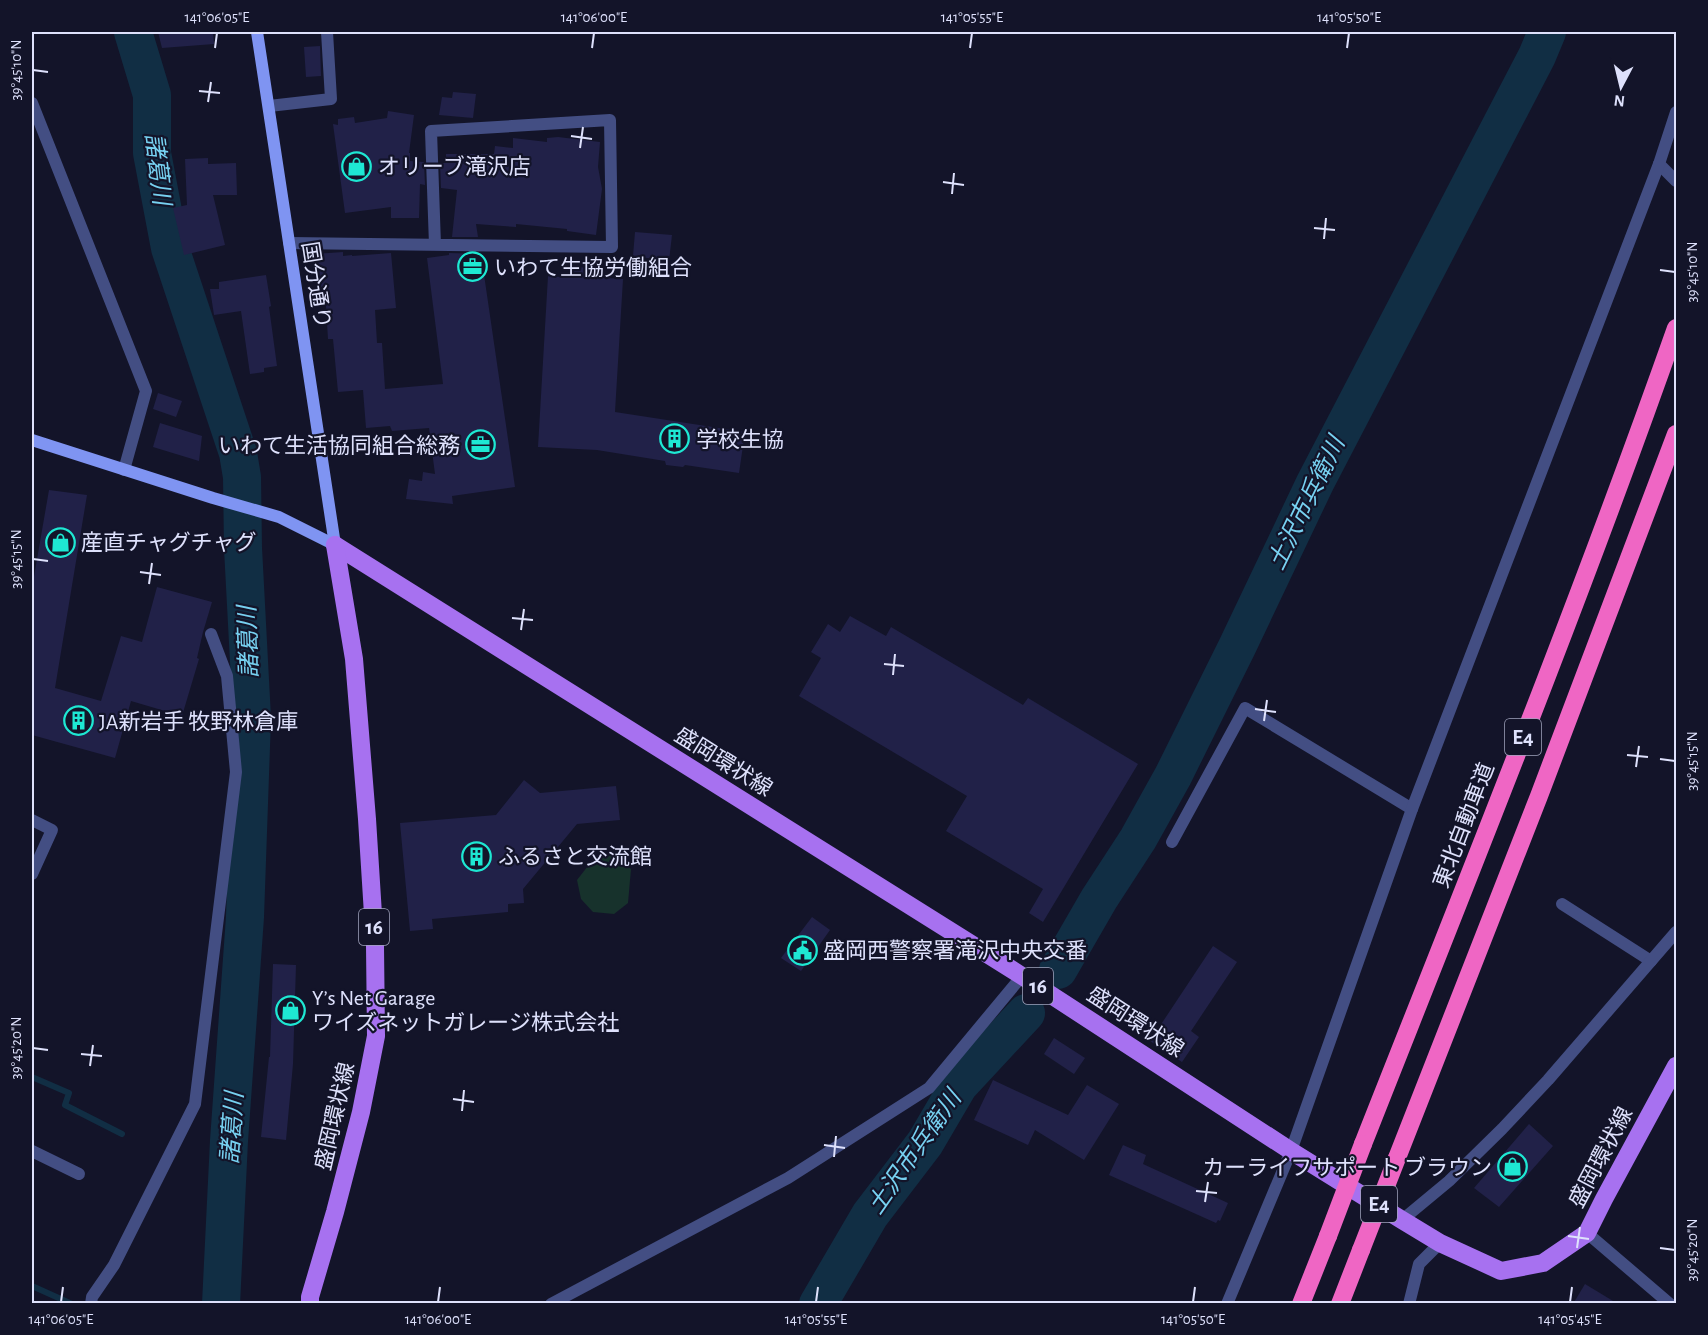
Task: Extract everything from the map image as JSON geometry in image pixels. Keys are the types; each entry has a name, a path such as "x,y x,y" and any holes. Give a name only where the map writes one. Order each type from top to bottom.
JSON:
{"highway":[{"name":"東北自動車道","path":"1301,1304 1507,779 1647,413 1677,328"},
{"name":"E4","path":"1340,1304 1539,796 1677,434"}],"main road":[{"name":"盛岡環状線","path":"335,545 1022,976 1291,1151 1440,1243 1502,1271 1543,1263 1587,1233 1677,1066"},
{"name":"盛岡環状線","path":"310,1304 361,1112 376,1036 375,946 354,659 335,545"}],"street":[{"name":"国分通り","path":"257,32 335,545"},
{"path":"269,106 331,99 327,32"},
{"path":"32,103 146,391 124,470"},
{"path":"1227,1304 1291,1151 1412,809 1659,164 1677,111"},
{"path":"290,243 435,245 612,247 610,120 432,131 435,245"},
{"path":"1659,164 1676,181"},
{"path":"32,440 279,517 335,545"},
{"path":"91,1304 92,1298 114,1265 195,1104 236,772 227,676 210,634"},
{"path":"1172,842 1245,708 1412,809"},
{"path":"32,820 52,831 32,874"},
{"path":"1563,904 1651,961"},
{"path":"1402,1220 1449,1181 1502,1129 1548,1080 1677,932"},
{"path":"551,1304 788,1178 930,1088 1022,976"},
{"path":"32,1151 79,1174"},
{"path":"1587,1233 1671,1304"},
{"path":"1409,1304 1419,1264 1440,1243"}],"green space":[{"path":"613,855 631,869 628,903 614,914 593,912 581,899 577,880 595,857"}],"building":[{"path":"158,32 213,32 214,44 162,48"},
{"path":"320,46 321,76 306,77 304,47"},
{"path":"453,92 476,94 473,118 439,115 442,97 452,98"},
{"path":"388,111 414,115 410,161 424,162 425,185 420,184 419,218 391,218 391,207 345,213 333,124 338,125 338,119 354,117 355,123 387,118"},
{"path":"558,137 600,142 598,167 602,189 596,235 567,231 567,229 516,224 516,227 476,224 478,237 452,237 457,190 441,188 440,163 446,163 446,154 494,154 495,146 513,148 513,138 547,142 547,138"},
{"path":"208,158 208,164 236,163 237,195 213,195 225,245 184,255 173,208 187,205 185,159"},
{"path":"635,232 672,235 669,261 633,256"},
{"path":"343,252 343,256 391,253 396,308 375,310 377,343 382,343 385,389 443,384 427,258 449,255 449,253 481,254 515,487 452,496 453,504 406,499 409,479 422,481 423,472 435,474 429,428 392,431 390,426 366,428 363,390 338,392 333,339 328,339 325,290 317,291 314,254"},
{"path":"573,267 593,268 592,277 623,279 615,412 745,432 739,473 685,465 683,467 666,465 665,461 597,450 538,447 548,276 572,278"},
{"path":"266,275 277,366 264,368 264,372 250,374 241,311 214,315 210,289 219,289 219,282"},
{"path":"158,393 182,401 176,417 153,409"},
{"path":"160,423 202,436 199,461 153,447"},
{"path":"49,490 87,495 55,688 101,701 121,636 142,642 157,587 212,602 197,658 199,659 182,716 131,701 115,758 32,735 32,588"},
{"path":"850,616 886,636 891,627 1023,705 1028,698 1138,764 1043,922 1029,913 1043,889 946,831 967,796 799,696 821,658 811,652 828,624 840,632"},
{"name":"ふるさと交流館","path":"524,780 540,793 616,786 620,820 577,824 523,889 524,903 508,904 508,912 432,919 433,929 410,931 400,823 496,815"},
{"name":"盛岡西警察署滝沢中央交番","path":"812,917 830,930 801,971 781,958"},
{"path":"1213,946 1237,962 1191,1031 1199,1037 1182,1062 1150,1041"},
{"path":"273,964 296,965 293,1064 286,1140 261,1137 270,1057"},
{"path":"1054,1038 1085,1058 1074,1074 1044,1054"},
{"path":"993,1080 1068,1115 1087,1085 1119,1104 1084,1160 1035,1130 1028,1145 974,1120"},
{"name":"カーライフサポート ブラウン","path":"1529,1124 1553,1146 1499,1207 1474,1188"},
{"path":"1123,1145 1146,1155 1143,1164 1228,1203 1220,1221 1216,1223 1109,1175"},
{"path":"1585,1284 1618,1304 1573,1304"}],"waterway":[{"name":"諸葛川","path":"133,32 152,95 152,153 170,248 238,453 242,477 243,548 252,718 245,917 229,1141 221,1304"},
{"name":"土沢市兵衛川","path":"1058,970 1099,899 1138,839 1173,776 1315,483 1537,56 1547,32"},
{"name":"土沢市兵衛川","path":"818,1304 870,1215 925,1143 959,1085 1026,1013"},
{"path":"32,1077 69,1093 65,1105 122,1134"},
{"path":"32,1286 72,1304"}],"place":[{"name":"オリーブ滝沢店","path":"357,166"},
{"name":"いわて生協労働組合","path":"473,267"},
{"name":"学校生協","path":"675,439"},
{"name":"いわて生活協同組合総務","path":"481,445"},
{"name":"産直チャグチャグ","path":"60,542"},
{"name":"JA新岩手 牧野林倉庫","path":"78,721"},
{"name":"ふるさと交流館","path":"477,856"},
{"name":"盛岡西警察署滝沢中央交番","path":"802,950"},
{"name":"Y’s Net Garage ワイズネットガレージ株式会社","path":"291,1010"},
{"name":"カーライフサポート ブラウン","path":"1513,1167"}]}
